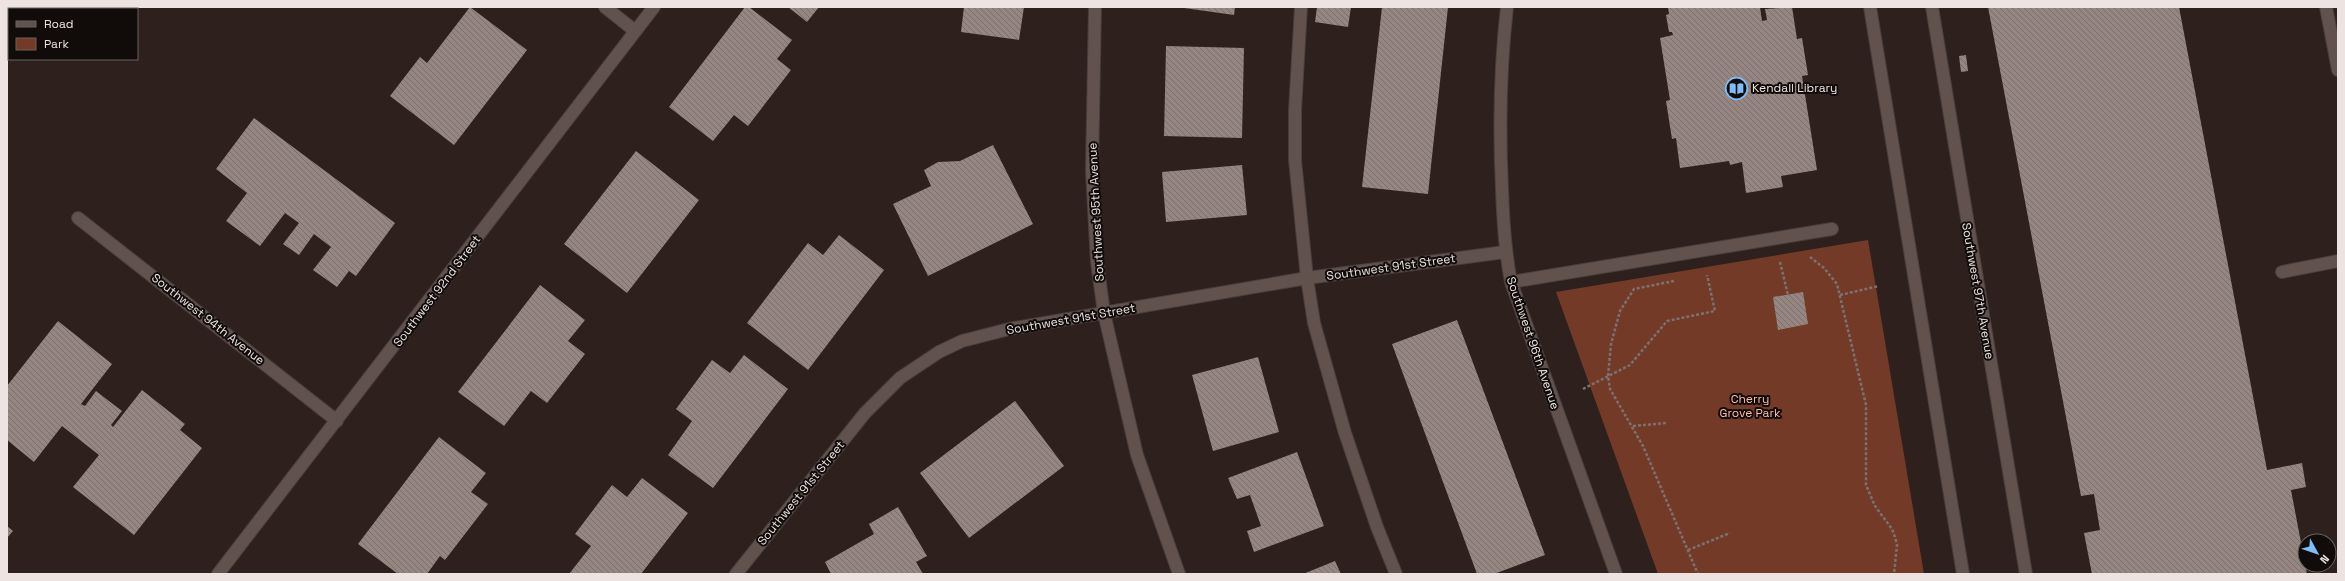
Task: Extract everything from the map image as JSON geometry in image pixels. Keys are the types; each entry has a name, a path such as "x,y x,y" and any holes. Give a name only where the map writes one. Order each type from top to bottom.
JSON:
{"street":[{"path":"605,7 635,31"},
{"name":"Southwest 92nd Street","path":"218,574 654,7"},
{"name":"Southwest 95th Avenue","path":"1095,7 1092,171 1096,262 1104,313 1137,455 1179,574"},
{"path":"1301,7 1294,134 1298,192 1307,278 1318,341 1328,376 1375,520 1396,574"},
{"name":"Southwest 96th Avenue","path":"1507,7 1502,53 1499,125 1505,252 1511,282 1616,574"},
{"path":"1870,7 1963,574"},
{"name":"Southwest 97th Avenue","path":"1932,7 2026,574"},
{"path":"2326,7 2338,70"},
{"name":"Southwest 94th Avenue","path":"78,218 337,421"},
{"path":"1511,282 1832,229"},
{"name":"Southwest 91st Street","path":"736,574 865,413 887,390 918,364 962,341 1009,329 1307,278 1505,252"},
{"path":"2282,272 2338,261"}],"path":[{"path":"1808,256 1824,268 1837,284 1840,295 1866,405 1866,485 1875,506 1892,529 1895,537 1897,545 1894,574"},
{"path":"1773,262 1787,260"},
{"path":"1780,261 1788,295"},
{"path":"1699,276 1714,274"},
{"path":"1583,389 1630,365 1667,321 1714,311 1707,275"},
{"path":"1677,280 1634,289 1620,311 1611,344 1608,376 1610,389 1633,426 1698,574"},
{"path":"1840,295 1879,286"},
{"path":"1633,426 1667,423"},
{"path":"1688,550 1730,533"}],"green space":[{"name":"Cherry Grove Park","path":"1868,240 1924,574 1658,574 1556,292"}],"building":[{"path":"470,7 527,50 454,145 390,96 420,57 427,63"},
{"path":"745,7 749,7 792,40 777,59 791,70 748,126 734,115 713,141 669,107"},
{"path":"788,7 819,7 807,22"},
{"path":"964,7 1024,7 1019,40 961,32"},
{"path":"1177,7 1235,7 1234,15"},
{"path":"1317,7 1351,7 1348,27 1315,22"},
{"path":"1382,7 1448,7 1428,194 1362,187"},
{"name":"Kendall Library","path":"1668,7 1760,7 1762,21 1767,20 1765,9 1792,7 1797,39 1802,38 1808,75 1802,76 1817,170 1781,176 1783,187 1746,193 1742,162 1730,165 1729,161 1680,168 1676,138 1672,139 1666,101 1670,100 1660,38 1673,35 1672,32 1669,32 1666,15 1669,14"},
{"path":"1988,7 2179,7 2267,470 2302,463 2306,487 2291,490 2299,533 2297,533 2297,573 2307,574 2092,574 2084,533 2100,530 2094,494 2081,496"},
{"path":"1166,46 1244,48 1242,138 1164,136"},
{"path":"1966,55 1968,71 1961,72 1959,56"},
{"path":"254,118 395,223 356,276 349,271 337,287 313,270 331,247 314,234 299,255 283,244 299,223 285,213 260,246 226,221 247,193 216,169"},
{"path":"993,145 1033,224 928,276 893,204 931,186 924,170 938,162 960,161"},
{"path":"636,151 699,200 627,293 564,244"},
{"path":"1242,165 1247,215 1166,222 1162,172"},
{"path":"839,235 884,270 808,370 747,323 808,243 823,255"},
{"path":"540,285 585,320 568,341 585,354 547,403 531,391 504,426 458,392"},
{"path":"1803,292 1808,324 1778,330 1773,297"},
{"path":"1457,320 1545,555 1494,574 1477,574 1392,344"},
{"path":"58,321 112,364 81,404 85,406 96,391 122,411 111,425 113,427 142,390 185,424 180,430 202,448 134,535 73,487 99,455 62,426 34,462 7,440 7,386"},
{"path":"744,355 788,389 713,488 668,455 692,421 676,409 712,360 730,373"},
{"path":"1258,357 1279,432 1213,451 1192,375"},
{"path":"1015,401 1064,466 969,538 920,473"},
{"path":"439,437 486,473 471,492 488,504 445,560 440,556 427,574 398,574 358,544"},
{"path":"1297,452 1324,526 1254,552 1247,531 1261,526 1250,495 1237,499 1228,478"},
{"path":"642,478 688,513 641,574 569,574 591,546 575,534 612,485 627,497"},
{"path":"898,507 927,556 916,562 923,574 831,574 825,562 874,534 869,524"},
{"path":"7,526 13,531 7,538"},
{"path":"1335,561 1341,574 1303,574"}],"place":[{"name":"Kendall Library","path":"1736,88"}]}
